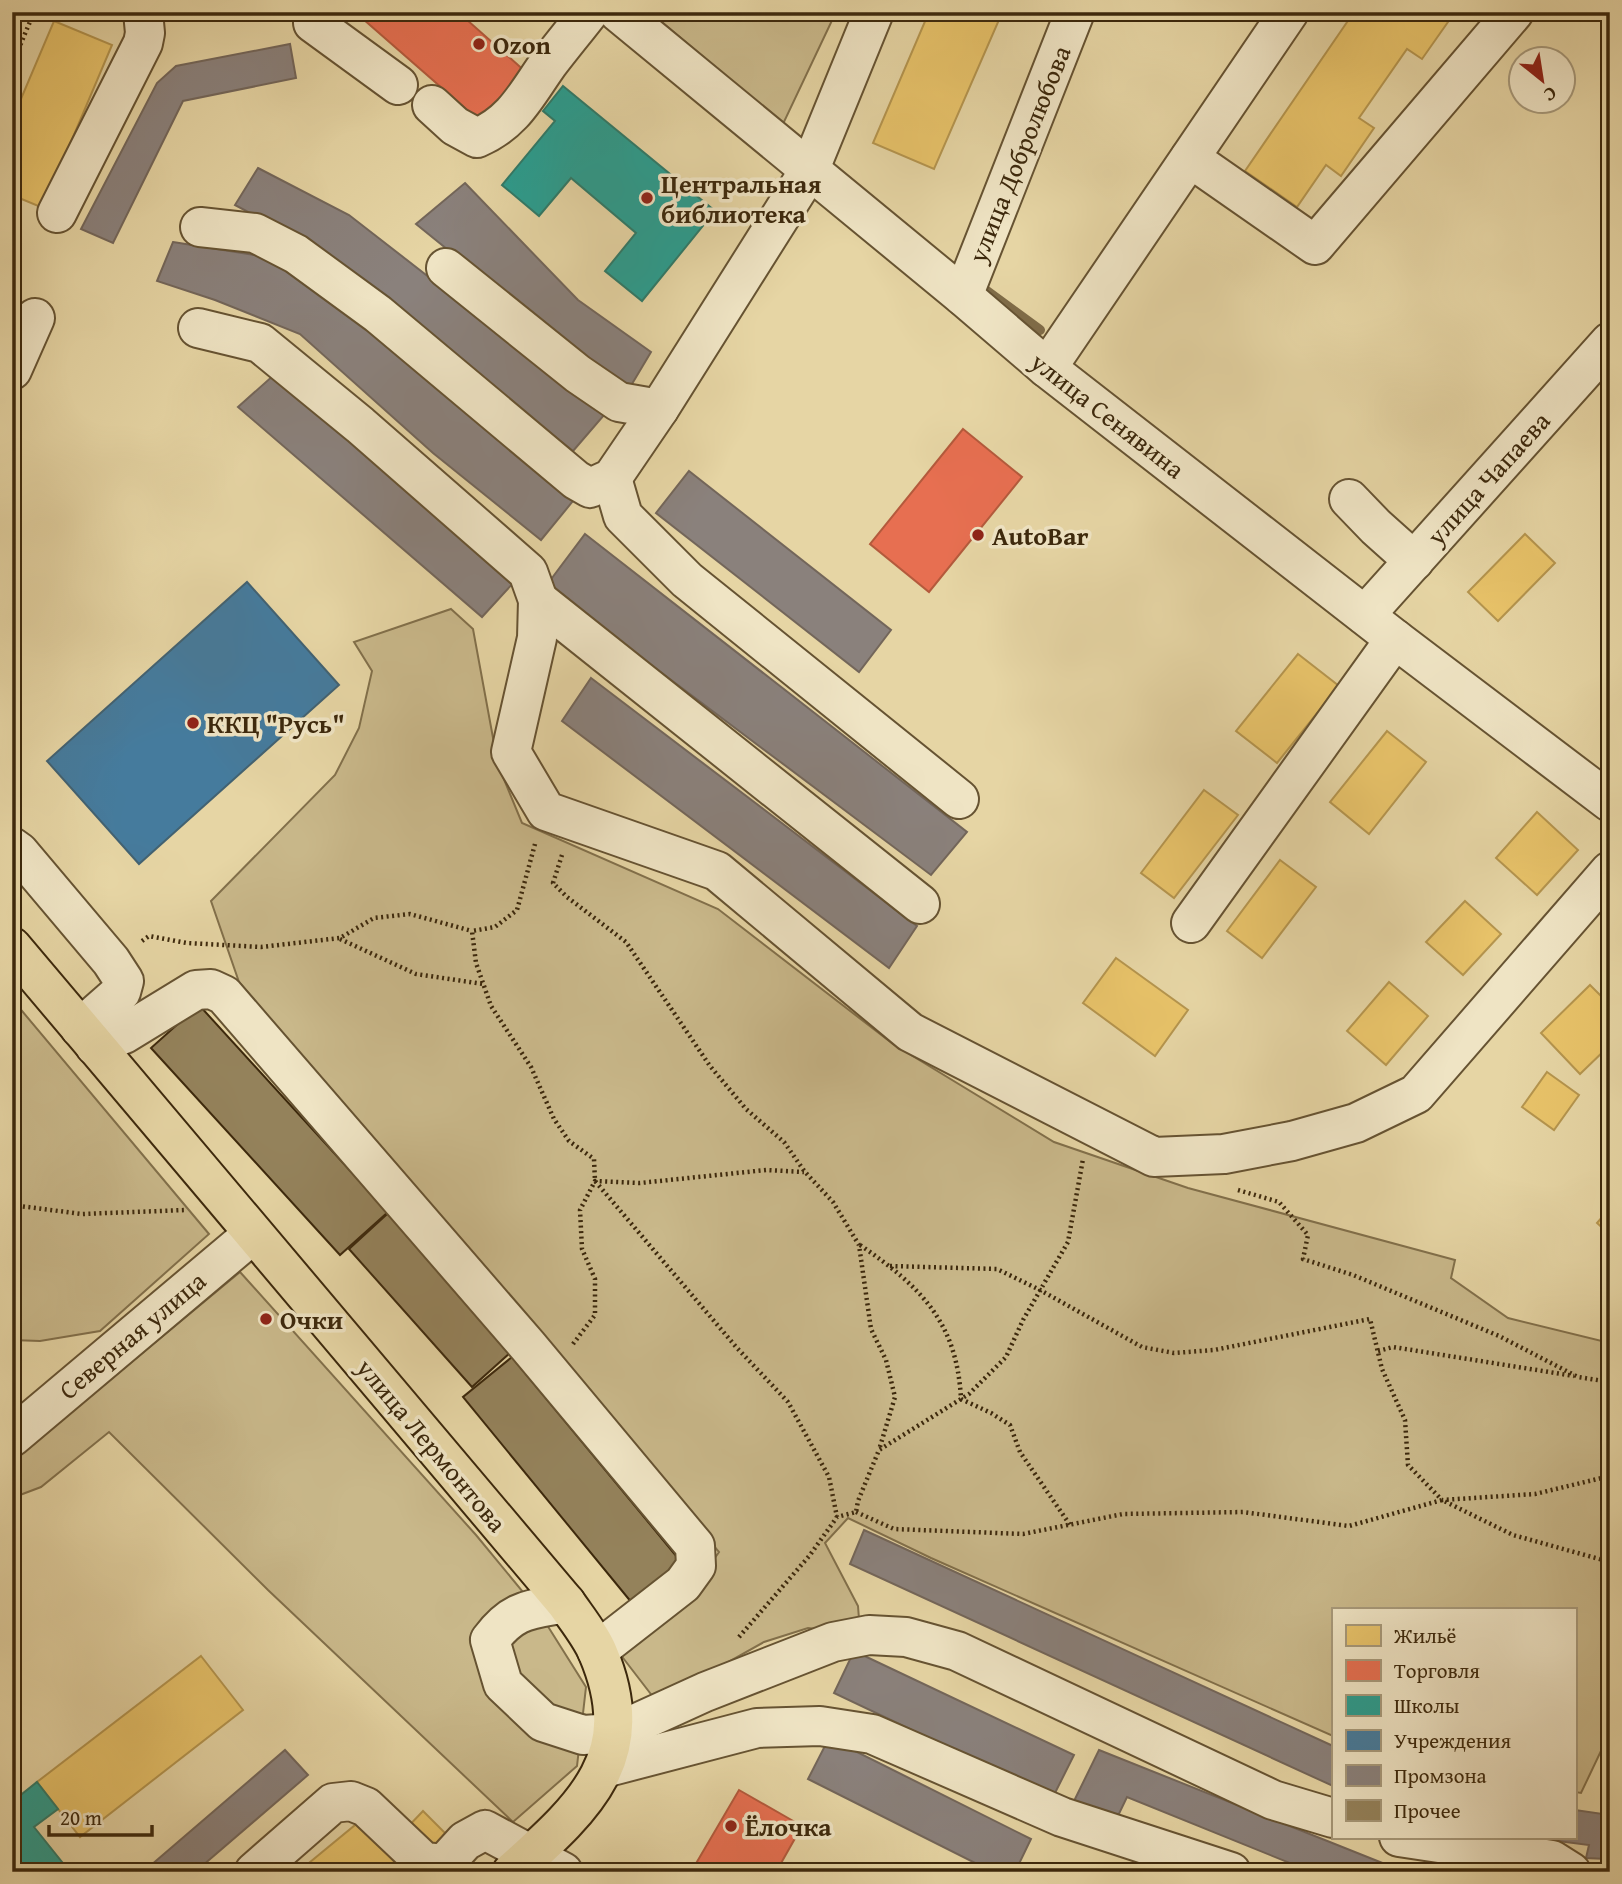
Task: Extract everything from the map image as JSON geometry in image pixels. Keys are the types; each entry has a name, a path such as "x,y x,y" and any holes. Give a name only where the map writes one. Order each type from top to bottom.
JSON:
{"main road":[{"name":"улица Лермонтова","path":"12,947 88,1037 240,1245 566,1603 597,1651 613,1696 609,1750"},
{"path":"536,1866 580,1807 609,1750"}],"street":[{"path":"57,213 143,43 143,12"},
{"path":"316,12 313,23 398,86"},
{"path":"432,105 455,126 477,138 495,130 514,114 589,12"},
{"name":"улица Сенявина","path":"618,12 809,172 963,296 1046,369 1610,802"},
{"path":"200,227 255,233 296,254 378,314 576,480 590,488 612,478 659,409 809,172 874,12"},
{"name":"улица Добролюбова","path":"963,296 1075,12"},
{"path":"1046,369 1289,12"},
{"path":"1190,158 1315,244 1514,12"},
{"path":"446,268 578,374 620,402 659,409"},
{"path":"12,369 35,318"},
{"path":"198,328 260,343 360,425 527,572 538,600 537,638 511,752 560,816 717,871 910,1032 1154,1157 1208,1155 1292,1141 1356,1123 1416,1094 1610,871"},
{"name":"улица Чапаева","path":"1365,615 1610,342"},
{"path":"612,478 623,516 687,580 959,799"},
{"path":"1349,499 1414,561"},
{"path":"538,600 920,904"},
{"path":"1191,923 1395,639"},
{"path":"12,846 111,961 124,981 121,992 88,1037"},
{"path":"88,1037 124,1034 196,990 211,989 225,995 551,1373 695,1546 696,1566 683,1584 597,1651"},
{"name":"Северная улица","path":"12,1437 240,1245"},
{"path":"566,1603 520,1612 502,1624 490,1640 503,1684 543,1722 583,1735 609,1750 757,1728 820,1726 872,1734 1062,1817 1231,1872"},
{"path":"609,1750 705,1692 833,1642 869,1635 906,1637 957,1651 1273,1800 1332,1818"},
{"path":"254,1872 333,1803 351,1801 366,1807 424,1863 444,1864 465,1841 485,1830 536,1866"},
{"path":"1412,1839 1552,1860 1571,1872"}],"path":[{"path":"12,65 34,12"},
{"path":"111,961 149,936 187,943 261,947 340,938 374,918 410,914 472,931 495,927 517,910 560,816"},
{"path":"560,816 553,883 626,942 710,1066 746,1109 784,1142 805,1172 833,1202 859,1245 871,1329 886,1360 895,1397 856,1512"},
{"path":"472,931 476,962 491,1006 531,1066 554,1119 569,1140 594,1159 595,1181 580,1210 582,1249 595,1279 594,1315 551,1373"},
{"path":"340,938 416,974 483,984"},
{"path":"879,1450 969,1394 1006,1357 1068,1242 1090,1124"},
{"path":"1208,1155 1224,1186 1279,1202 1308,1235 1303,1259 1353,1275 1499,1336 1578,1377"},
{"path":"595,1181 640,1183 766,1170 805,1172"},
{"path":"595,1181 737,1348 788,1402 828,1477 837,1517"},
{"path":"12,1205 82,1214 189,1210"},
{"path":"859,1245 890,1266 932,1306 951,1340 960,1374 961,1399"},
{"path":"890,1266 931,1265 997,1269 1142,1347 1174,1353 1214,1350 1370,1319 1382,1369 1405,1420 1408,1465 1442,1500 1513,1535 1610,1562"},
{"path":"1378,1351 1393,1347 1610,1382"},
{"path":"961,1399 1010,1425 1020,1452 1070,1525"},
{"path":"738,1639 810,1555 837,1517 856,1512 894,1529 953,1533 1023,1534 1123,1514 1243,1511 1349,1526 1442,1500 1535,1494 1610,1476"}],"shaded area":[{"path":"650,12 836,12 783,124"},
{"path":"451,609 473,629 498,765 522,823 718,909 893,1044 1054,1142 1188,1188 1455,1260 1451,1278 1508,1318 1610,1343 1610,1732 1581,1793 1576,1792 1576,1608 1332,1608 1332,1736 931,1558 848,1518 825,1543 858,1606 859,1619 843,1632 808,1628 764,1642 657,1702 620,1654 679,1608 719,1552 239,982 211,901 335,775 359,728 372,671 354,642"},
{"path":"12,999 209,1234 100,1331 40,1341 12,1340"},
{"path":"240,1272 476,1535 537,1609 586,1687 577,1766 513,1822 268,1590 109,1432 41,1487 12,1498 12,1470 23,1452"}],"building: Жильё":[{"path":"929,12 1002,13 934,169 873,143"},
{"path":"1354,12 1455,12 1422,59 1407,49 1359,118 1374,128 1341,176 1326,165 1297,207 1245,171"},
{"path":"54,21 112,45 43,208 12,195 12,120"},
{"path":"1525,534 1555,563 1498,621 1468,592"},
{"path":"1298,654 1339,686 1277,763 1236,731"},
{"path":"1387,731 1426,762 1369,834 1330,802"},
{"path":"1204,790 1238,815 1174,898 1141,873"},
{"path":"1537,812 1578,850 1537,895 1496,858"},
{"path":"1280,860 1316,887 1262,958 1227,931"},
{"path":"1465,901 1501,934 1463,975 1426,942"},
{"path":"1116,958 1188,1010 1155,1056 1083,1003"},
{"path":"1389,982 1428,1016 1386,1065 1347,1031"},
{"path":"1590,985 1610,1005 1610,1045 1580,1074 1541,1033"},
{"path":"1547,1072 1579,1095 1554,1130 1522,1107"},
{"path":"1610,1208 1610,1235 1597,1223"},
{"path":"201,1656 243,1710 80,1837 37,1782"},
{"path":"423,1811 446,1834 426,1855 403,1832"},
{"path":"360,1821 403,1872 298,1872"}],"building: Торговля":[{"path":"355,12 458,12 527,73 482,123"},
{"path":"963,429 1022,477 929,592 870,544"},
{"path":"739,1790 802,1826 776,1872 691,1872"}],"building: Школы":[{"name":"Центральная библиотека","path":"563,86 715,211 642,301 605,271 636,233 571,178 539,216 502,185 555,121 543,111"},
{"path":"37,1782 58,1809 34,1827 70,1872 12,1872 12,1802"}],"building: Учреждения":[{"name":"ККЦ \"Русь\"","path":"247,582 339,685 139,864 47,761"}],"building: Промзона":[{"path":"290,44 296,78 183,101 113,243 81,229 157,83 176,66"},
{"path":"258,168 349,215 605,414 573,451 318,249 235,205"},
{"path":"465,183 578,300 651,352 626,394 416,224"},
{"path":"173,242 267,257 332,296 573,501 541,540 433,453 300,334 215,300 157,281"},
{"path":"275,374 515,581 482,617 238,407"},
{"path":"689,471 891,630 859,672 656,513"},
{"path":"585,534 967,832 931,875 546,586"},
{"path":"591,678 917,926 889,968 562,721"},
{"path":"864,1530 1332,1746 1332,1786 850,1564"},
{"path":"854,1651 1074,1755 1053,1797 834,1693"},
{"path":"829,1738 1031,1839 1015,1872 993,1872 808,1779"},
{"path":"285,1750 308,1775 195,1872 143,1872"},
{"path":"1099,1750 1405,1872 1312,1872 1127,1797 1116,1820 1074,1801"},
{"path":"1576,1810 1610,1815 1607,1859 1586,1858 1589,1845 1542,1839 1576,1839"}],"building: Прочее":[{"path":"199,1005 388,1212 340,1255 151,1048"},
{"path":"397,1205 520,1344 472,1387 349,1249"},
{"path":"512,1357 682,1563 632,1603 463,1397"}],"waterway":[{"path":"980,286 1040,330"}],"place":[{"name":"Ozon","path":"479,44"},
{"name":"Центральная библиотека","path":"647,198"},
{"name":"AutoBar","path":"978,535"},
{"name":"ККЦ \"Русь\"","path":"193,723"},
{"name":"Очки","path":"266,1319"},
{"name":"Ёлочка","path":"731,1826"}]}
